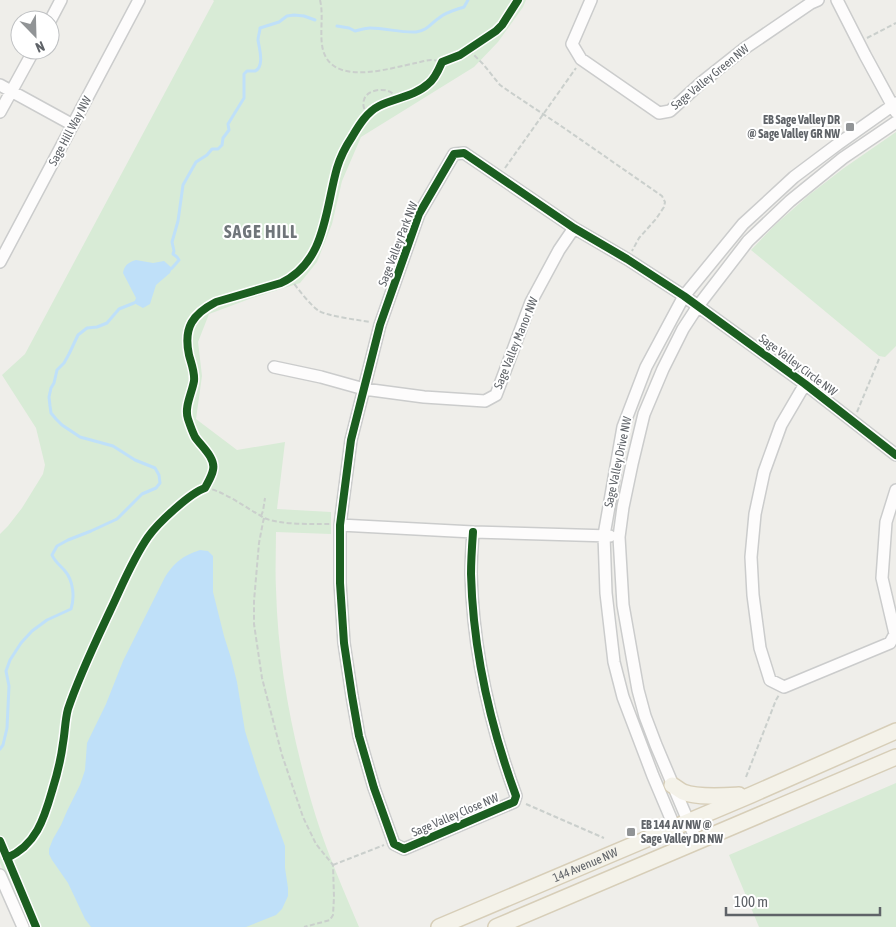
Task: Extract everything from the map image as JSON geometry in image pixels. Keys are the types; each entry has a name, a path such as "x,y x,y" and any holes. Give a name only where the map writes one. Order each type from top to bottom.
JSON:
{"main road":[{"name":"144 Avenue NW","path":"439,927 751,795 896,731"},
{"name":"144 Avenue NW","path":"496,927 524,921 690,844 896,757"},
{"path":"672,785 682,791 694,794 718,797 751,795"}],"street":[{"name":"Sage Hill Way NW","path":"0,262 140,0"},
{"path":"581,59 572,44 591,0"},
{"name":"Sage Valley Green NW","path":"581,59 659,113 670,111 702,82 745,48 818,0"},
{"path":"837,0 858,42 895,107"},
{"path":"0,112 28,60"},
{"path":"0,85 73,125"},
{"name":"Sage Valley Drive NW","path":"681,824 653,776 623,697 614,662 606,593 604,536 623,427 646,367 684,296 743,224 794,177 895,107"},
{"name":"Sage Valley Drive NW","path":"681,824 672,785 645,716 638,690 623,605 620,537 623,507 644,414 683,329 698,306 748,241 790,201 844,158 896,122"},
{"name":"Sage Valley Park NW","path":"340,525 351,440 380,325 419,214 454,154 464,153 574,228 684,296"},
{"name":"Sage Valley Manor NW","path":"274,367 364,389 424,397 485,401 496,395 531,302 559,250 574,228"},
{"name":"Sage Valley Circle NW","path":"684,296 805,384 896,455"},
{"name":"Sage Valley Circle NW","path":"784,687 770,680 760,648 753,595 751,556 754,514 764,472 781,425 805,384"},
{"path":"784,687 890,643 896,634 882,578 886,522 896,490"},
{"path":"394,844 374,788 359,736 352,696 344,643 340,583 340,525 620,537"},
{"name":"Sage Valley Close NW","path":"394,844 404,849 514,802 516,796 491,717 482,675 471,573 473,532"},
{"path":"681,824 690,844"},
{"path":"0,875 22,927"}],"path":[{"path":"320,0 323,49 329,63 335,67 346,71 367,72 430,60 443,64"},
{"path":"858,42 896,23"},
{"path":"460,56 472,47 500,85 662,196 665,202 664,207 639,238 627,260"},
{"path":"500,176 581,59"},
{"path":"365,118 363,104 364,99 369,93 376,90 389,91 397,99"},
{"path":"365,118 375,109"},
{"path":"281,283 293,276 296,287 320,311 380,325"},
{"path":"853,422 879,359"},
{"path":"203,489 209,479"},
{"path":"203,489 209,488 220,493 264,518 281,522 340,525"},
{"path":"261,516 265,498"},
{"path":"264,518 259,543 254,608 254,624 262,678 282,755 303,817 316,844 333,865 333,915 330,920 304,927"},
{"path":"746,777 776,700 784,687"},
{"path":"514,802 527,804 604,838"},
{"path":"333,865 384,845 394,844"}],"green space":[{"path":"213,0 526,0 498,42 474,67 361,137 342,181 332,224 317,262 300,283 209,314 198,342 202,376 196,419 237,450 285,442 277,509 331,512 331,534 276,532 277,618 283,675 300,761 321,831 336,873 359,927 28,927 0,863 0,534 22,508 43,474 45,465 36,428 2,375 25,354"},
{"path":"896,132 896,346 885,357 879,356 751,250 775,225 809,195"},
{"path":"896,783 896,927 759,927 729,855"}],"water":[{"path":"136,260 153,263 164,261 172,268 170,273 156,285 150,304 143,308 134,303 136,298 123,273 127,264"},
{"path":"200,550 208,551 213,556 213,592 237,682 245,731 285,846 288,896 282,909 276,915 246,927 91,927 85,919 68,883 52,860 49,849 80,785 85,770 87,743 106,704 123,661 165,577 180,560"}],"waterway":[{"path":"337,26 355,31 370,28 416,32 426,28 445,14 464,7 468,0"},
{"path":"169,270 179,260 173,254 172,242 178,221 183,185 196,162 207,155 212,149 218,149 222,145 223,138 229,130 228,124 244,98 244,74 247,71 255,71 260,65 261,57 258,40 260,28 279,22 287,16 304,16 315,20"},
{"path":"0,749 3,745 7,728 9,686 6,671 10,660 21,643 32,631 47,620 71,609 73,594 70,579 52,555 57,546 117,519 142,494 156,488 160,483 159,475 155,468 135,460 113,446 80,437 56,419 51,413 50,406 49,397 57,370 64,363 78,335 87,328 107,323 119,309 136,302"}],"cycle path":[{"path":"7,858 25,846 42,821 59,767 67,713 72,697 127,573 148,537 159,524 183,502 205,488 212,474 212,461 195,437 187,414 194,381 187,345 187,337 192,322 201,311 216,302 281,283 296,274 307,262 315,248 326,217 341,156 364,119 379,106 423,88 433,79 442,62 460,55 496,31 518,0"},
{"path":"473,532 471,558 472,602 479,659 498,742 516,796 514,802 404,849 394,844 374,788 359,736 344,643 340,583 340,525 351,440 380,325 419,214 454,154 464,153 574,228 627,259 684,296 805,384 896,455"},
{"path":"0,841 36,927"}],"place":[{"name":"EB Sage Valley DR @ Sage Valley GR NW","path":"850,127"},
{"name":"EB 144 AV NW @ Sage Valley DR NW","path":"631,832"}],"district":[{"name":"SAGE HILL","path":"261,231"}]}
